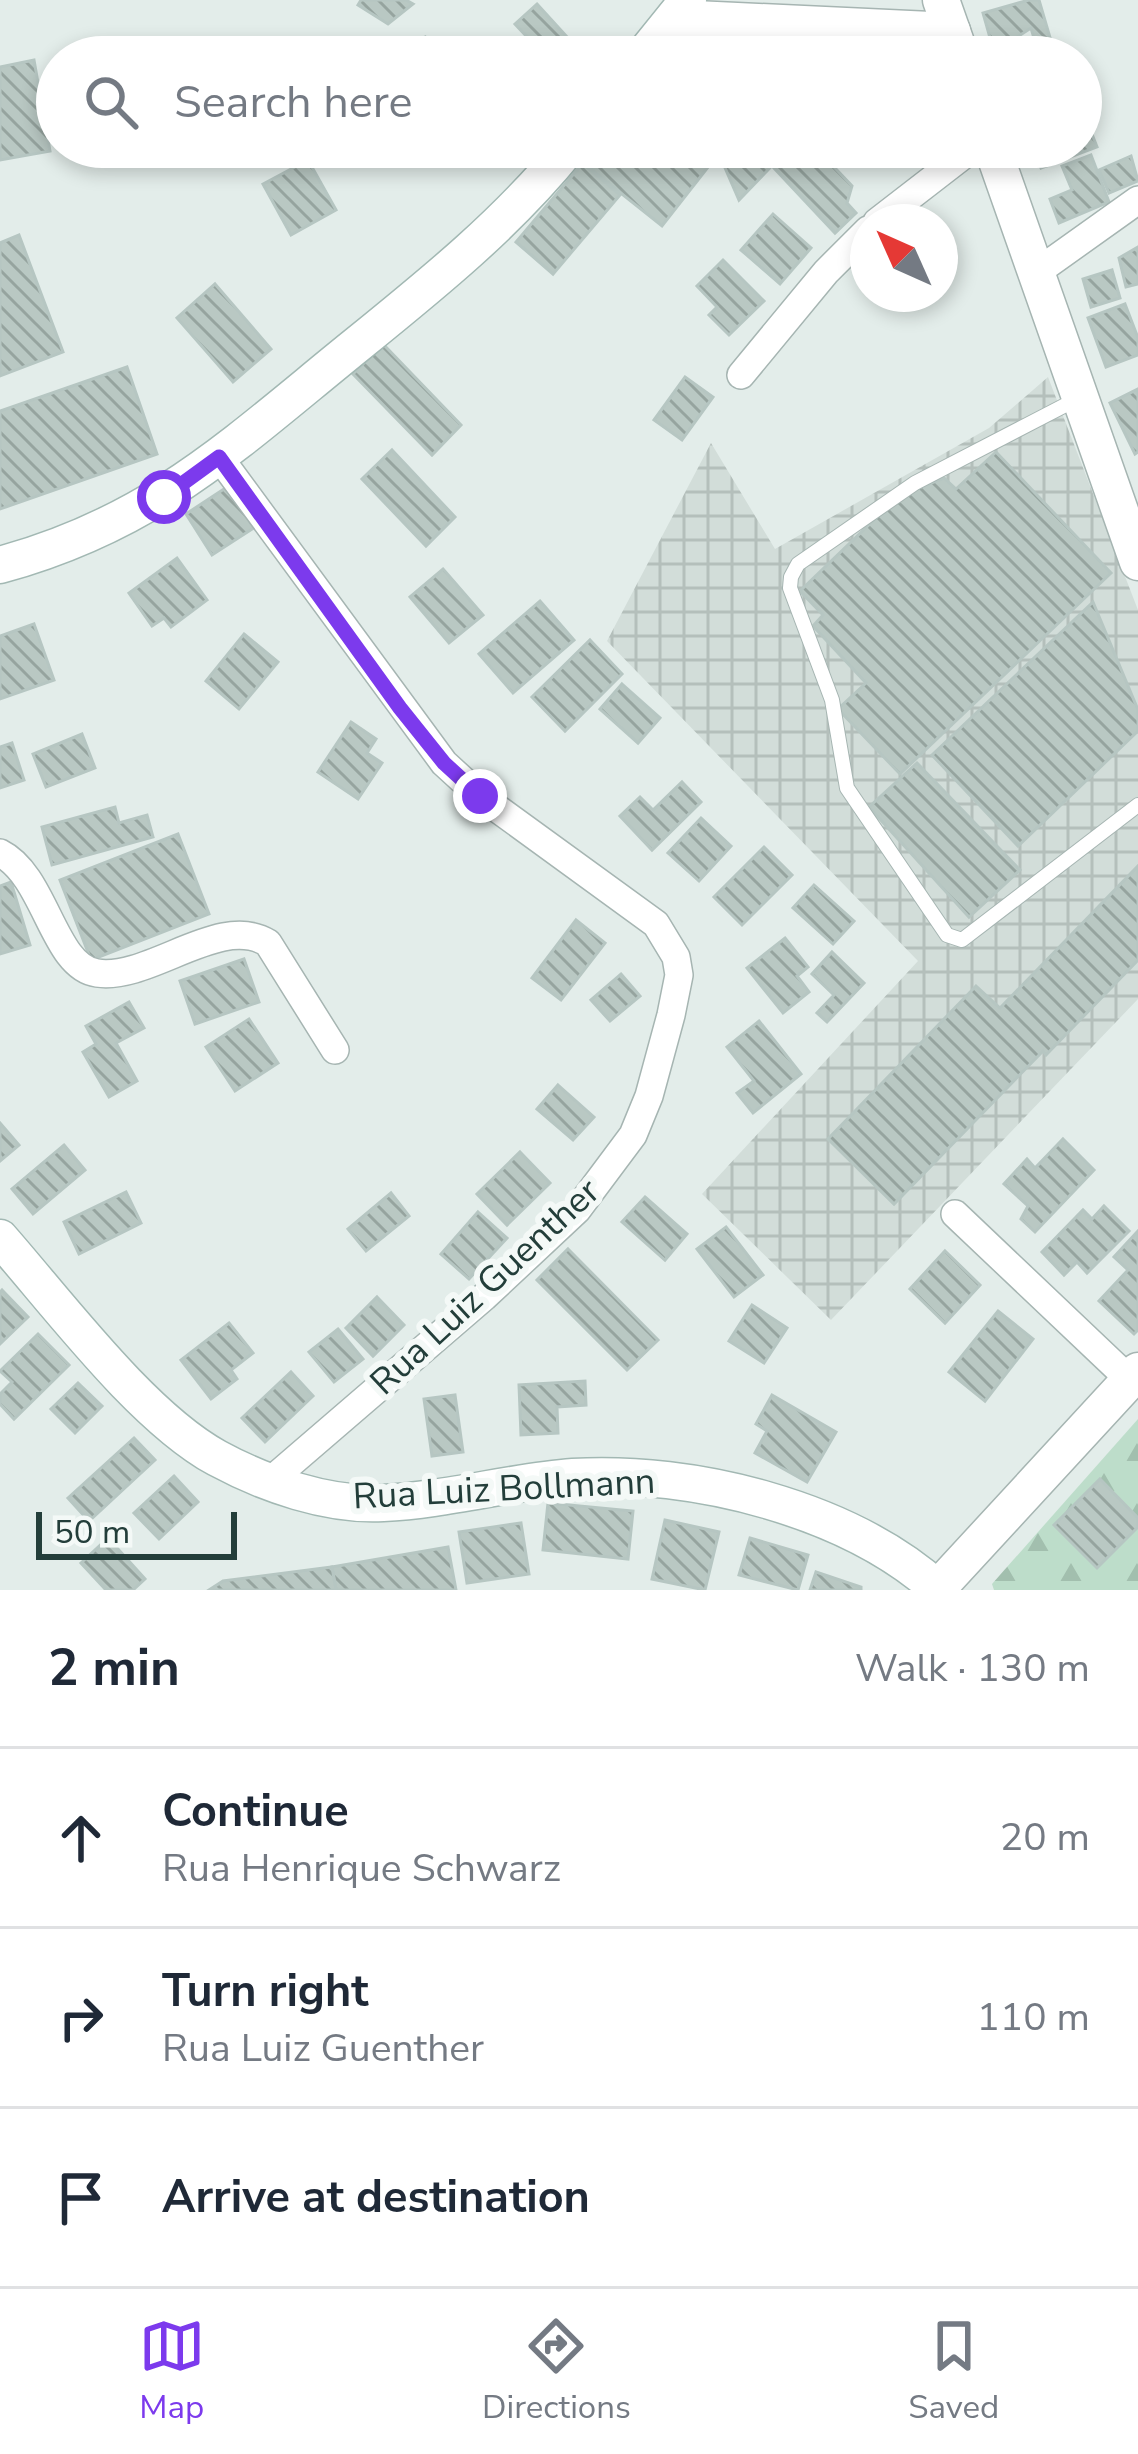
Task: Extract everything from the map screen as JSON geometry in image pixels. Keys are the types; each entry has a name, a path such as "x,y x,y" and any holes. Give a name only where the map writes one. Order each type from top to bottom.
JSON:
{"main road":[{"path":"659,36 681,9 951,30"},
{"path":"0,565 60,547 129,517 191,480 497,227 550,168"},
{"path":"1000,168 1080,398 1125,484 1138,562"},
{"name":"Rua Luiz Bollmann","path":"0,1238 167,1422 214,1457 268,1481 377,1504 574,1478 674,1480 753,1496 797,1512 879,1548 939,1589"},
{"path":"939,1589 1134,1376"}],"street":[{"path":"900,204 947,168"},
{"path":"1037,272 1138,200"},
{"path":"741,375 850,248"},
{"name":"Rua Luiz Guenther","path":"219,457 444,763 480,796 640,909 669,942 679,974 649,1096 633,1135 601,1183 484,1297 268,1481"},
{"path":"0,853 15,860 27,874 70,956 82,969 118,973 220,939 254,934 268,943 335,1050"},
{"path":"955,1214 1134,1376"}],"lane":[{"path":"1080,398 915,483 798,564 790,588 832,700 853,800 954,940 962,940 1138,805"}],"shaded area":[{"path":"1048,377 1138,610 1138,999 831,1320 702,1194 918,961 607,641 711,443 775,549 989,428"}],"green space":[{"path":"1138,1419 1138,1590 994,1590 992,1584"}],"building":[{"path":"361,0 413,4 388,24 358,5"},
{"path":"1039,0 1050,36 1033,36 1031,28 1019,36 989,36 983,13"},
{"path":"537,4 566,36 526,36 515,24"},
{"path":"34,60 36,154 0,160 0,67"},
{"path":"1131,156 1138,181 1109,193 1099,170"},
{"path":"293,168 312,168 336,210 291,235 263,184"},
{"path":"579,168 589,168 620,195 553,274 516,242"},
{"path":"589,168 707,168 662,226"},
{"path":"725,168 770,168 739,200"},
{"path":"774,168 835,168 852,186 847,203 850,219 835,233"},
{"path":"1063,168 1096,168 1109,202 1059,223 1050,199 1072,190"},
{"path":"773,214 811,248 780,284 741,250"},
{"path":"19,235 63,352 0,376 0,243"},
{"path":"1138,247 1138,284 1126,287 1119,258"},
{"path":"723,260 764,301 729,335 709,315 717,307 697,286"},
{"path":"1112,270 1120,298 1091,307 1083,279"},
{"path":"215,284 271,349 233,382 177,318"},
{"path":"1125,304 1138,338 1138,355 1106,367 1088,318"},
{"path":"383,344 461,425 432,455 353,374"},
{"path":"127,367 157,454 0,509 0,411"},
{"path":"685,377 713,397 682,440 654,420"},
{"path":"1138,389 1138,452 1135,454 1110,403"},
{"path":"392,450 455,517 426,546 362,479"},
{"path":"996,452 1111,573 900,774 838,709 866,683 813,626 823,615 800,591 900,495 944,478 956,489"},
{"path":"233,483 260,524 212,555 186,514"},
{"path":"177,558 207,600 171,627 164,618 152,626 129,593"},
{"path":"443,569 483,615 449,643 410,597"},
{"path":"540,601 574,640 513,693 479,654"},
{"path":"1093,602 1138,710 1138,731 1018,846 932,755"},
{"path":"34,624 54,680 0,699 0,636"},
{"path":"244,634 278,662 239,709 206,681"},
{"path":"590,640 622,674 565,731 532,697"},
{"path":"622,684 660,718 638,743 600,709"},
{"path":"351,722 376,739 367,753 382,763 358,799 318,772"},
{"path":"82,734 95,768 46,787 33,754"},
{"path":"12,743 24,780 0,788 0,747"},
{"path":"917,763 1020,870 969,917 869,807"},
{"path":"682,782 701,802 652,850 620,816 640,797 653,810"},
{"path":"115,807 119,823 147,815 153,837 52,865 42,827"},
{"path":"701,818 731,846 699,881 668,853"},
{"path":"178,834 209,914 91,960 60,880"},
{"path":"764,847 792,875 742,925 714,897"},
{"path":"1138,866 1138,960 894,1204 828,1139 976,986 1000,1008"},
{"path":"11,882 30,945 0,954 0,886"},
{"path":"814,885 854,921 833,944 793,908"},
{"path":"576,920 605,943 561,1000 532,978"},
{"path":"785,938 808,967 797,976 809,992 783,1013 747,968"},
{"path":"832,952 864,983 827,1022 817,1013 834,995 812,974"},
{"path":"244,959 259,1002 195,1024 180,981"},
{"path":"621,974 640,996 610,1021 591,1000"},
{"path":"129,1002 144,1028 116,1043 137,1081 109,1097 83,1052 96,1044 86,1026"},
{"path":"249,1019 278,1063 235,1091 206,1047"},
{"path":"759,1021 801,1074 753,1113 737,1093 754,1081 727,1047"},
{"path":"558,1085 594,1117 573,1140 537,1109"},
{"path":"0,1123 19,1145 0,1161"},
{"path":"1063,1139 1094,1170 1035,1232 1021,1219 1028,1206 1004,1184 1027,1159 1035,1168"},
{"path":"64,1145 85,1170 33,1214 12,1189"},
{"path":"520,1152 550,1183 507,1225 477,1194"},
{"path":"126,1192 141,1223 79,1254 64,1222"},
{"path":"391,1193 409,1216 366,1251 348,1229"},
{"path":"645,1197 687,1234 665,1260 622,1222"},
{"path":"1104,1206 1129,1231 1087,1273 1077,1262 1064,1275 1042,1252 1083,1210 1092,1219"},
{"path":"478,1212 507,1238 469,1279 441,1254"},
{"path":"726,1227 763,1275 734,1297 697,1249"},
{"path":"1138,1231 1138,1330 1134,1334 1099,1301 1128,1270 1114,1257"},
{"path":"568,1249 658,1340 627,1370 537,1280"},
{"path":"945,1251 980,1285 945,1323 910,1289"},
{"path":"0,1292 28,1317 0,1344"},
{"path":"377,1297 404,1325 373,1356 346,1328"},
{"path":"752,1305 787,1328 764,1363 729,1341"},
{"path":"998,1311 1033,1339 985,1401 949,1372"},
{"path":"229,1323 253,1353 231,1370 237,1379 211,1399 181,1360"},
{"path":"338,1329 363,1359 334,1382 309,1352"},
{"path":"38,1334 69,1365 14,1419 0,1404 0,1394 12,1382 0,1371"},
{"path":"291,1372 313,1396 265,1442 242,1418"},
{"path":"585,1381 586,1405 557,1407 558,1433 521,1435 519,1385"},
{"path":"78,1383 102,1406 75,1433 51,1409"},
{"path":"455,1395 463,1452 432,1456 424,1399"},
{"path":"772,1395 836,1432 807,1482 755,1453 767,1431 756,1424"},
{"path":"134,1438 155,1460 89,1521 68,1498"},
{"path":"174,1476 198,1502 159,1539 134,1513"},
{"path":"1100,1479 1138,1518 1138,1527 1097,1568 1054,1525"},
{"path":"548,1503 633,1511 628,1559 543,1550"},
{"path":"665,1520 719,1532 705,1590 652,1579"},
{"path":"521,1523 529,1574 467,1583 459,1532"},
{"path":"108,1538 145,1579 133,1590 106,1590 81,1563"},
{"path":"750,1538 808,1555 798,1590 739,1575"},
{"path":"448,1547 456,1590 336,1590 332,1567"},
{"path":"332,1567 336,1590 209,1590 223,1581"},
{"path":"816,1572 861,1587 861,1590 810,1590"}],"route":[{"path":"164,497 219,457 400,708 444,763 480,796"}]}
